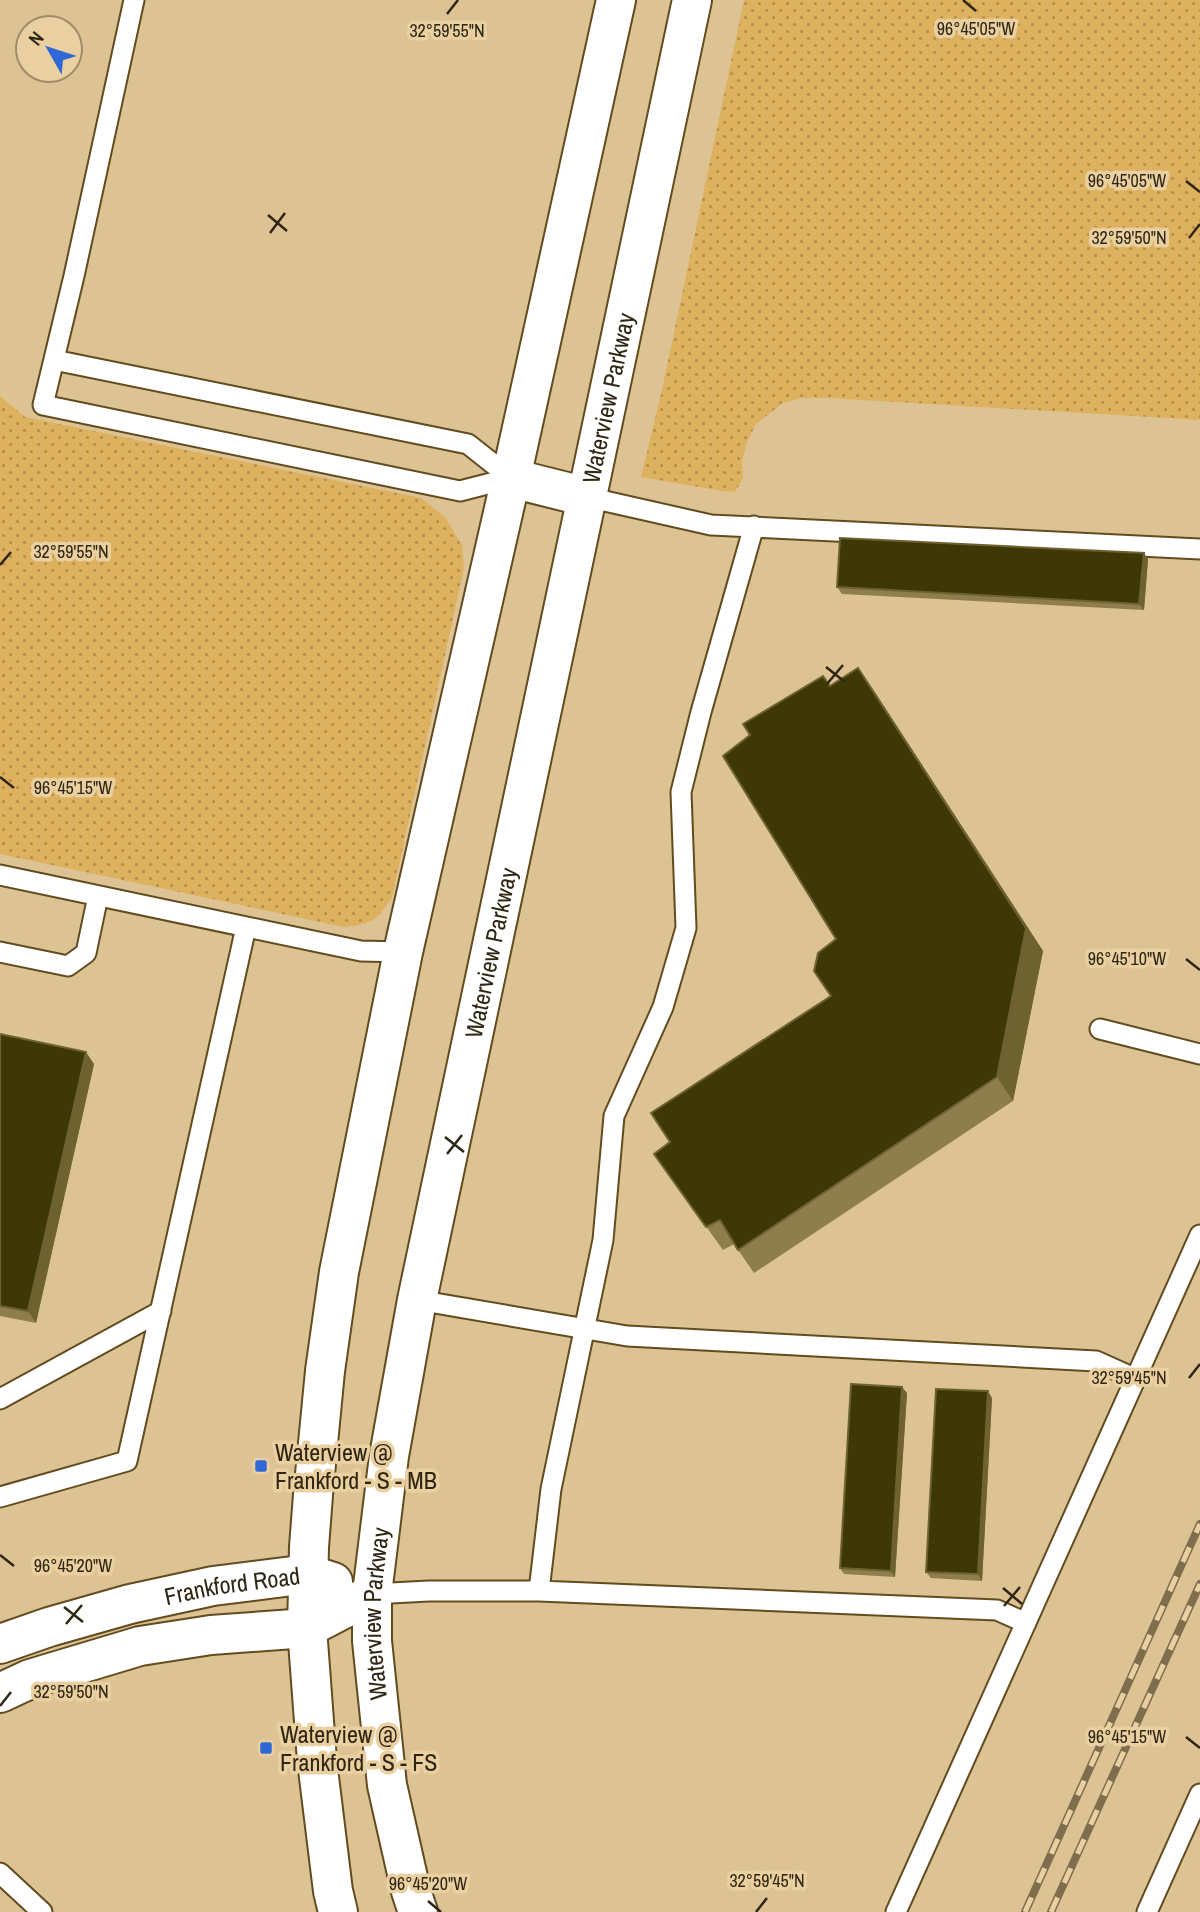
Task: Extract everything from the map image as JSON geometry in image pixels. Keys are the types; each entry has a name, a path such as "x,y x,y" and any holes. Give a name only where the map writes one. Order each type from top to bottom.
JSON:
{"main road":[{"path":"338,1912 317,1761 307,1628 309,1547 324,1383 339,1272 403,952 616,0"},
{"name":"Waterview Parkway","path":"418,1912 387,1785 372,1641 372,1594 389,1456 417,1300 692,0"},
{"path":"511,478 587,497"},
{"name":"Frankford Road","path":"0,1644 130,1604 213,1586 308,1574 372,1594"},
{"name":"Frankford Road","path":"0,1693 30,1679 140,1646 211,1635 307,1628 372,1594"}],"lane":[{"path":"134,0 43,405 460,491 511,478"},
{"path":"54,360 468,444 511,478"},
{"path":"587,497 711,525 1200,548"},
{"path":"539,1591 551,1489 603,1240 614,1116 663,1007 686,928 681,792 754,527"},
{"path":"0,875 361,951 403,952"},
{"path":"0,952 68,966 86,954 98,896"},
{"path":"0,1497 127,1461 246,927"},
{"path":"1100,1029 1200,1054"},
{"path":"896,1912 1200,1235"},
{"path":"417,1300 628,1336 1096,1361 1136,1378"},
{"path":"0,1399 160,1311"},
{"path":"372,1594 539,1591 997,1610 1027,1623"},
{"path":"1147,1912 1200,1794"},
{"path":"0,1873 42,1912"}],"shaded area":[{"path":"744,0 1200,0 1200,420 802,398 783,403 756,424 746,444 742,462 743,478 735,492 641,477"},
{"path":"0,396 25,417 421,498 445,517 462,545 464,568 392,897 373,920 344,927 0,854"}],"building":[{"path":"840,538 1144,553 1139,604 837,587"},
{"path":"858,668 1026,928 997,1077 738,1250 720,1220 706,1227 654,1154 670,1142 651,1113 831,996 814,971 818,953 836,939 723,756 750,735 743,724 823,676 830,686"},
{"path":"0,1034 86,1052 28,1311 0,1306"},
{"path":"851,1384 902,1387 891,1571 840,1568"},
{"path":"936,1389 988,1391 978,1574 926,1572"}],"railway":[{"path":"1025,1912 1200,1524"},
{"path":"1051,1912 1200,1584"}],"place":[{"name":"Waterview @ Frankford - S - MB","path":"261,1466"},
{"name":"Waterview @ Frankford - S - FS","path":"266,1748"}]}
